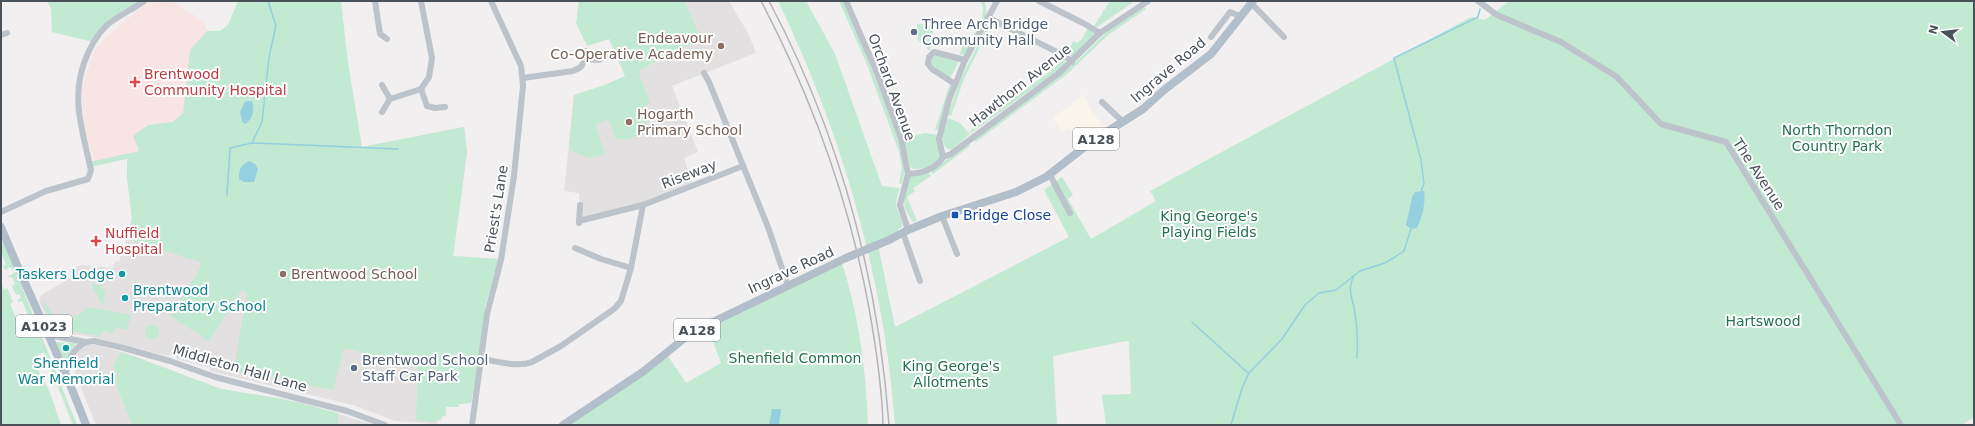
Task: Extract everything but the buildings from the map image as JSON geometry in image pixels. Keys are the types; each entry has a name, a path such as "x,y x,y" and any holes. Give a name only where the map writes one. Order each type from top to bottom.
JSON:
{"main road":[{"name":"Ingrave Road","path":"563,425 644,371 692,332 846,258 889,240 905,231 942,216 1016,192 1050,175 1091,142 1143,109 1164,90 1211,54 1252,2"},
{"name":"A1023","path":"1,226 48,335 66,372 86,425"}],"street":[{"path":"1,212 46,191 84,181 91,174 78,107 78,87 82,70 93,42 106,26 144,1"},
{"path":"375,1 380,34 387,39"},
{"path":"382,112 390,99 421,89 429,77 432,63 421,1"},
{"name":"Priest's Lane","path":"472,425 487,314 501,260 514,176 520,129 523,78 515,53 491,1"},
{"name":"Orchard Avenue","path":"846,1 875,68 901,138 908,174 900,205 905,231 920,281"},
{"path":"1039,1 1083,23 1100,34"},
{"name":"Hawthorn Avenue","path":"908,174 927,171 939,163 943,157 952,154 1004,116 1072,62 1100,34 1148,1"},
{"name":"The Avenue","path":"1478,1 1497,15 1561,42 1617,77 1661,124 1726,142 1901,425"},
{"path":"943,157 940,137 955,84 965,60 995,2"},
{"name":"Ingrave Road","path":"1252,2 1284,37"},
{"name":"Ingrave Road","path":"1211,37 1230,12 1240,16"},
{"path":"988,18 1065,56 1072,62"},
{"path":"523,78 573,71 581,67 585,59 585,51"},
{"path":"955,84 932,69 928,64 928,57 934,52 965,60"},
{"path":"585,59 599,60 608,54"},
{"path":"704,74 709,82 768,227 788,286"},
{"path":"382,85 390,99"},
{"path":"421,89 427,106 435,108 445,107"},
{"path":"1102,102 1123,122"},
{"name":"Riseway","path":"580,205 579,223 643,205 743,166"},
{"path":"1050,175 1070,213"},
{"path":"482,359 527,364 561,346 614,308 621,300 631,268 643,205"},
{"path":"942,216 957,254"},
{"path":"575,248 608,262 631,268"},
{"name":"Middleton Hall Lane","path":"48,335 86,342 94,341 142,353 215,377 347,412 385,425"},
{"path":"66,372 72,353 78,346 86,342"}],"shaded area":[{"name":"Brentwood Community Hospital","path":"149,1 173,1 205,23 207,31 190,50 183,113 173,122 148,125 133,136 139,151 94,161 84,125 82,89 93,54 104,39"},
{"name":"Hogarth Primary School","path":"685,1 729,1 748,33 756,53 672,86 698,152 684,158 693,185 649,202 579,221 579,193 564,191 574,95 605,85 662,60 701,39"},
{"path":"1083,94 1091,109 1104,127 1082,145 1069,128 1062,132 1052,117 1070,106"},
{"name":"Brentwood School","path":"464,127 467,152 453,256 499,259 485,306 482,340 471,403 459,404 459,407 446,407 446,415 443,415 441,421 437,421 437,424 395,421 353,405 210,371 210,368 177,359 175,356 167,356 94,337 57,332 50,325 39,301 41,295 72,277 69,269 83,265 113,268 115,261 119,262 132,219 127,177 362,147"},
{"path":"86,345 98,345 134,356 221,389 304,403 374,425 96,425 73,368 79,350"}],"green space":[{"path":"47,1 144,1 118,17 93,42 52,32 51,9"},
{"name":"Brentwood School","path":"238,1 341,1 348,63 362,147 464,127 467,152 453,256 499,259 485,306 482,340 471,403 459,404 459,407 446,407 446,415 433,422 416,420 418,369 412,364 390,362 385,359 344,348 333,390 234,370 247,293 242,289 209,341 170,316 201,267 200,262 126,238 132,219 127,177 127,159 90,167 89,162 139,151 133,136 148,125 173,122 183,113 190,50 207,31 220,31 228,25"},
{"path":"579,1 685,1 701,39 638,71 650,103 642,108 649,131 629,139 616,139 608,119 595,125 605,154 590,158 569,150 574,95 605,85 625,76 609,39 587,46 576,23"},
{"path":"778,1 806,1 835,54 882,186 900,188 896,203 902,224 902,227 898,229 900,236 878,245 895,327 1069,237 1044,190 1062,177 1073,195 1068,199 1091,239 1156,201 1150,191 1471,17 1485,20 1509,1 1974,1 1974,417 1962,425 1106,425 1102,395 1131,394 1129,342 1126,341 1053,356 1057,425 895,425 881,315 870,261 856,207 822,103 801,51"},
{"path":"839,1 843,1 863,45 899,140 905,168 902,184 899,183 902,169 899,152 866,62"},
{"path":"981,1 984,1 986,7 984,21 966,55 960,54 963,42 968,45 980,24 983,12"},
{"path":"1110,1 1131,1 1132,3 1097,27 1094,26"},
{"path":"1144,7 1146,9 1108,35 1067,74 976,142 974,139 1073,65 1108,31"},
{"path":"992,23 964,79 951,116 948,115 961,78 988,25"},
{"path":"917,24 934,25 930,51 918,40"},
{"path":"1088,28 1095,33 1095,35 1073,57 1068,54 1073,41 1077,43 1082,39"},
{"path":"1054,53 1065,59 1064,66 971,133 970,131 1056,67 1058,58"},
{"path":"932,55 960,59 950,78 931,64"},
{"path":"950,83 951,87 938,130 935,130"},
{"path":"948,118 960,123 970,134 951,150 945,146 943,142 944,130"},
{"path":"925,133 938,135 940,158 928,168 913,169 910,166 903,138"},
{"path":"968,144 970,146 933,174 931,171"},
{"path":"929,173 931,176 913,188 915,191 907,197 917,221 913,222 905,209 904,200 909,178 912,175"},
{"path":"4,242 77,425 73,425 44,352 32,358 50,393 61,425 1,425 1,283 4,290 7,288 13,302 10,304 21,329 25,327 27,333 31,332 29,326 32,324 22,301 18,302 21,298 19,294 16,295 12,286 15,284 12,277 7,277 14,273 11,267 5,270 3,266 6,264 1,252 1,243"},
{"name":"Shenfield Common","path":"841,261 853,301 857,321 863,363 868,425 563,425 666,353 686,383 721,363 707,325"},
{"path":"92,285 102,285 102,288 106,291 103,304 101,303"},
{"path":"46,303 57,324 85,311 84,309 88,307 131,315 127,330 115,327 113,334 103,331 98,338 96,335 55,329 42,304"},
{"path":"152,325 157,327 159,332 157,337 152,339 147,337 145,332 147,327"},
{"path":"54,342 76,343 65,363"},
{"path":"122,352 221,389 283,399 338,413 338,425 132,425 114,379 118,377 113,365"}],"water":[{"path":"252,101 253,110 252,116 246,124 242,122 240,112 245,102"},
{"path":"249,161 255,164 258,169 254,182 244,182 239,179 240,170 242,166"},
{"path":"1424,191 1424,205 1420,220 1417,228 1411,229 1406,225 1412,197 1415,192"},
{"path":"772,409 781,409 779,425 769,425"}],"waterway":[{"path":"252,143 262,122 269,57 276,26 268,1"},
{"path":"1421,191 1424,184 1421,160 1394,58 1478,17 1480,9"},
{"path":"227,195 230,148 252,143 398,149"},
{"path":"1231,425 1242,388 1249,373 1282,339 1305,305 1319,293 1336,290 1360,271 1385,263 1404,251 1411,229"},
{"path":"1354,276 1350,289 1355,312 1357,358"},
{"path":"1192,322 1248,373"}],"railway":[{"path":"761,1 797,75 812,112 827,150 851,228 861,268 874,337 880,381 883,425"},
{"path":"769,1 794,51 816,102 835,154 851,207 865,260 875,314 884,369 889,425"}],"place":[{"name":"Three Arch Bridge Community Hall","path":"914,32"},
{"name":"Endeavour Co-Operative Academy","path":"721,46"},
{"name":"Brentwood Community Hospital","path":"135,82"},
{"name":"Hogarth Primary School","path":"629,122"},
{"name":"Bridge Close","path":"955,215"},
{"name":"Nuffield Hospital","path":"96,241"},
{"name":"Taskers Lodge","path":"122,274"},
{"name":"Brentwood School","path":"283,274"},
{"name":"Brentwood Preparatory School","path":"125,298"},
{"name":"Shenfield War Memorial","path":"66,348"},
{"name":"Brentwood School Staff Car Park","path":"354,368"}],"park label":[{"name":"North Thorndon Country Park","path":"1837,138"},
{"name":"King George's Playing Fields","path":"1209,224"},
{"name":"Hartswood","path":"1763,321"},
{"name":"King George's Allotments","path":"951,374"}]}
